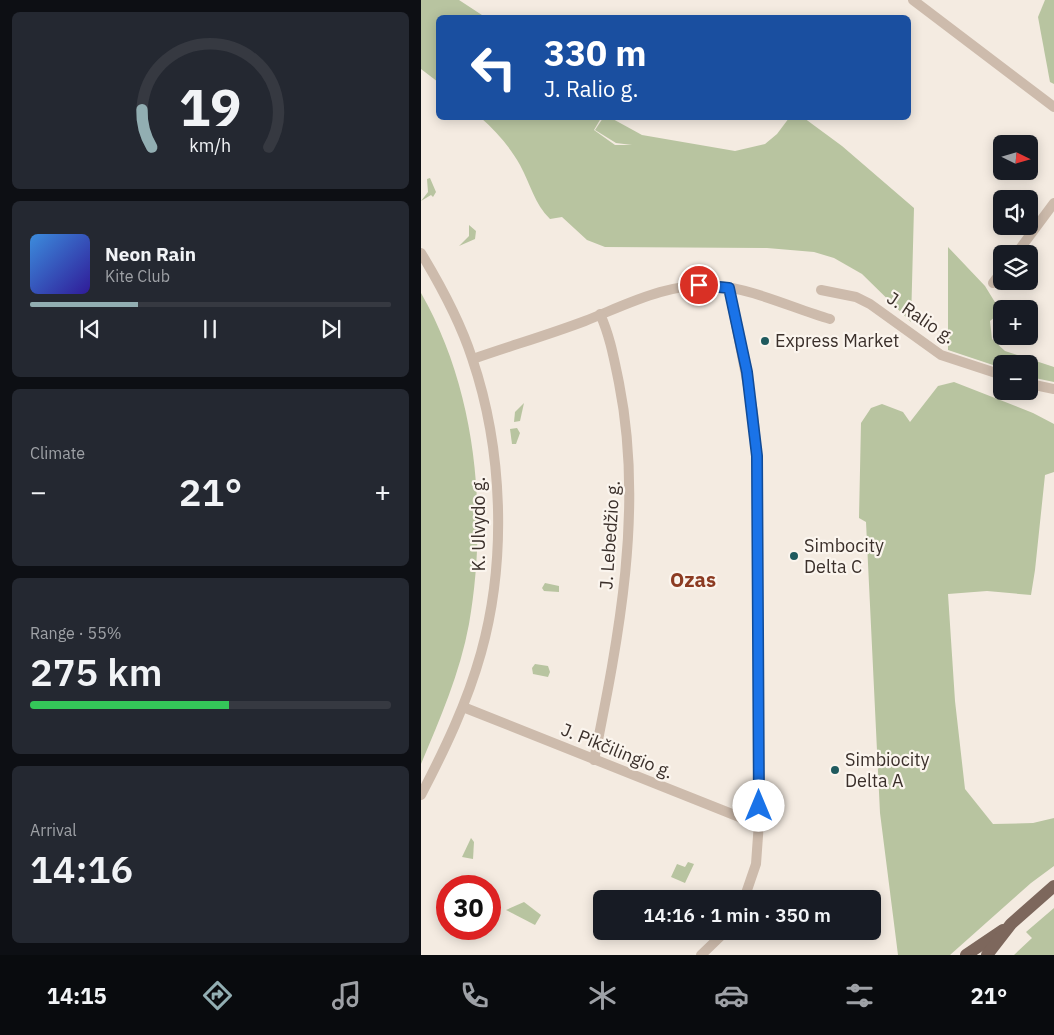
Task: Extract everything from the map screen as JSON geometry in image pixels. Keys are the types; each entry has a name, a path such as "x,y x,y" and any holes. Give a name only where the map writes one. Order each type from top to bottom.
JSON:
{"main road":[{"path":"966,955 1011,924 1054,886"},
{"path":"987,955 1011,924"}],"street":[{"path":"913,0 1054,107"},
{"path":"1023,245 1054,204"},
{"name":"K. Ulvydo g.","path":"421,253 439,283 473,359 487,419 495,471 498,546 491,611 481,652 463,707 421,795"},
{"path":"473,359 600,314 621,304 672,288 699,285 729,288 830,319"},
{"path":"729,288 747,372 757,456 759,822 756,864 748,890"},
{"name":"J. Ralio g.","path":"821,290 856,296 941,355 993,372"},
{"name":"J. Lebedžio g.","path":"594,760 624,583 631,480 624,406 612,348 600,314"},
{"path":"1038,386 1054,389"},
{"name":"J. Pikčilingio g.","path":"463,707 752,822 759,822"},
{"path":"701,955 717,940"}],"green space":[{"path":"421,0 459,0 482,15 436,15 436,80 421,69"},
{"path":"1045,0 1054,0 1054,84 1050,82 1038,17"},
{"path":"483,120 600,120 594,130 615,145 632,145 616,143 595,130 602,120 615,120 642,135 735,151 765,144 777,134 788,120 807,120 842,146 914,208 911,322 862,274 834,258 814,252 767,248 605,247 587,240 562,217 550,219 536,200 524,172 512,152"},
{"path":"430,178 436,192 433,197 431,195 421,201 428,192 427,179"},
{"path":"469,225 476,231 475,239 459,246 469,236"},
{"path":"948,247 985,286 994,300 993,319 990,321 993,345 998,345 1005,351 1017,355 993,355 993,365 948,350"},
{"path":"421,293 440,331 455,371 466,412 473,454 477,497 477,540 475,583 465,642 449,696 421,764"},
{"path":"1038,362 1054,367 1054,382 1038,379"},
{"path":"954,382 993,397 993,400 1000,400 1033,413 1054,424 1054,472 1045,475 1031,595 987,591 948,594 955,701 965,789 993,824 1033,823 1054,818 1054,866 1031,883 950,955 898,955 880,813 866,522 859,518 861,423 871,408 882,404 903,412 910,422 938,386"},
{"path":"524,403 520,421 514,422 515,412"},
{"path":"517,428 520,433 516,444 512,444 510,429"},
{"path":"545,583 559,586 559,592 544,591 542,588"},
{"path":"535,664 548,666 550,672 548,677 533,674 532,668"},
{"path":"471,838 474,842 473,859 462,857"},
{"path":"688,862 694,864 685,883 671,877 677,864 685,867"},
{"path":"524,902 541,915 535,925 506,910"},
{"path":"1054,908 1054,955 1014,955 1032,938 1026,932"}],"place":[{"name":"Express Market","path":"765,341"},
{"name":"Simbocity Delta C","path":"794,556"},
{"name":"Simbiocity Delta A","path":"835,770"}],"district":[{"name":"Ozas","path":"693,580"}],"route":[{"path":"699,285 729,288 747,372 753,412 757,456 759,806"}]}
